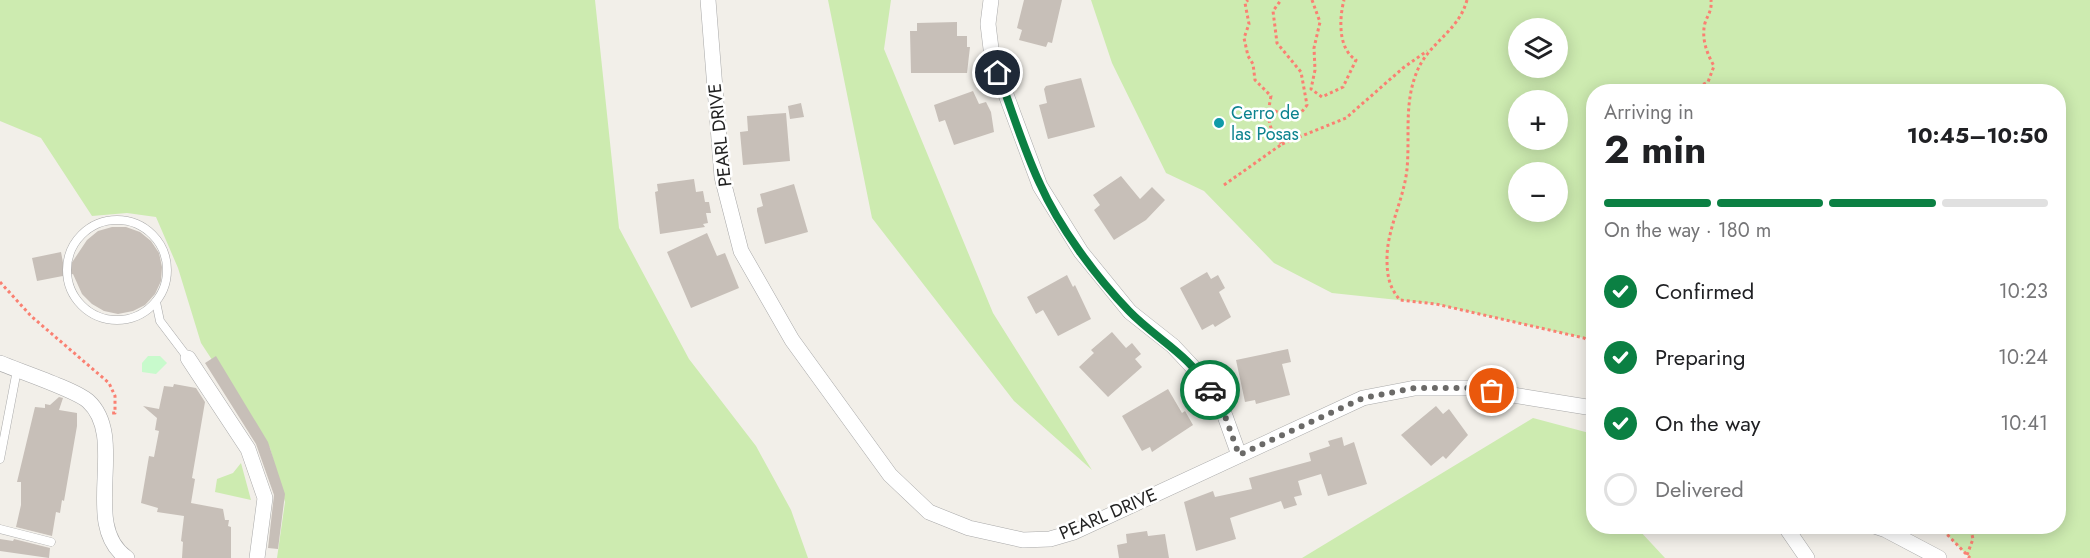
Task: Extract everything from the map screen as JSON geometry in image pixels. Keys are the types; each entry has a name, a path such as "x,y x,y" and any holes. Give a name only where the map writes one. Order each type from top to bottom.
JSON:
{"street":[{"name":"PEARL DRIVE","path":"708,0 722,177 741,251 792,340 837,404 890,475 929,512 969,528 1023,540 1050,539 1074,532 1363,398 1415,388 1469,388 1586,407"},
{"path":"991,0 988,24 992,57 1040,186 1081,252 1130,312 1173,346 1203,378 1225,416 1239,455"},
{"path":"188,358 248,449 265,498 257,558"},
{"path":"0,363 86,399 100,416 104,435 107,531 114,549 127,558"},
{"path":"1790,534 1807,558"},
{"path":"1894,534 1939,558"}],"lane":[{"path":"156,302 136,315 112,320 97,315 84,306 74,293 68,278 68,262 73,246 83,233 96,224 121,220 145,228 157,239 165,254 167,271 164,287 156,302 160,321 188,358"},
{"path":"0,459 17,370"},
{"path":"0,529 51,542"}],"path":[{"path":"1248,0 1245,3 1249,24 1244,38 1255,80 1271,96 1269,109 1271,133 1282,144"},
{"path":"1269,109 1293,118 1298,117 1307,105 1306,87 1301,72 1277,43 1274,11 1281,0"},
{"path":"1312,0 1320,22 1314,48 1315,70 1311,89 1322,97 1343,87 1356,60 1351,57 1342,41 1344,0"},
{"path":"1224,184 1282,144 1346,118 1403,68 1447,36 1467,0"},
{"path":"1704,84 1708,82 1714,66 1706,53 1705,24 1712,11 1712,0"},
{"path":"1429,50 1416,73 1407,107 1407,170 1386,256 1389,287 1400,300 1436,304 1586,339"},
{"path":"0,282 31,316 109,383 114,396 115,413 100,416"},
{"path":"1947,534 1968,556 1973,539 1972,534"}],"green space":[{"path":"0,0 595,0 619,228 689,359 756,446 791,510 808,558 277,558 285,502 270,448 201,343 178,268 156,217 127,213 92,216 41,138 0,121"},
{"path":"828,0 891,0 884,49 993,313 1092,470 1014,401 872,218"},
{"path":"1091,0 2090,0 2090,558 1970,558 1946,534 2066,534 2066,84 1586,84 1586,339 1436,304 1332,293 1274,263 1204,191 1166,173 1112,63"},
{"path":"148,356 160,356 167,363 156,374 142,372 142,363"},
{"path":"1533,418 1586,432 1586,534 1643,534 1665,558 1302,558"},
{"path":"241,463 251,500 215,492 217,479 233,473"}],"building":[{"path":"1024,0 1062,0 1052,43 1048,42 1046,47 1019,40 1022,30 1017,28"},
{"path":"957,22 957,36 967,36 967,47 970,47 967,73 911,73 910,31 917,31 917,23"},
{"path":"1081,78 1095,127 1048,139 1039,105 1047,103 1044,89 1046,86"},
{"path":"973,91 979,104 986,102 991,112 994,132 954,145 945,120 939,122 934,105"},
{"path":"801,103 804,117 790,119 788,106"},
{"path":"786,113 790,161 743,165 740,132 748,131 747,116"},
{"path":"1121,176 1140,199 1152,187 1165,200 1146,220 1114,240 1094,210 1100,205 1093,195"},
{"path":"694,179 696,192 703,191 705,202 709,202 711,213 706,213 708,223 703,224 705,227 660,234 655,192 658,191 657,184"},
{"path":"794,184 808,232 765,244 757,211 757,208 763,206 760,194"},
{"path":"112,227 126,227 140,232 151,241 159,253 162,267 161,281 155,294 145,305 133,311 118,314 104,311 82,294 73,274 37,281 32,258 61,252 65,273 87,240 98,231"},
{"path":"707,233 717,256 725,253 739,288 691,308 667,252"},
{"path":"1207,272 1211,279 1218,275 1225,288 1219,292 1231,317 1215,327 1213,324 1202,330 1180,288"},
{"path":"1067,275 1073,287 1075,285 1091,319 1058,336 1043,310 1036,314 1027,297"},
{"path":"1112,332 1126,348 1132,343 1141,354 1135,359 1142,367 1108,397 1079,367 1094,353 1091,350"},
{"path":"1288,349 1291,362 1282,364 1290,395 1256,404 1255,400 1245,402 1236,360"},
{"path":"216,356 268,442 285,494 278,549 268,548 274,495 256,444 205,363"},
{"path":"174,384 196,388 205,402 192,478 195,479 191,503 223,509 225,520 229,520 228,526 231,527 231,558 182,558 183,542 181,541 184,516 157,512 158,508 141,503 149,456 154,457 159,431 155,430 157,418 143,406 159,409 164,386 173,387"},
{"path":"1168,389 1182,413 1185,411 1193,425 1152,452 1150,447 1142,451 1122,416"},
{"path":"59,397 63,398 59,410 77,413 77,426 64,501 62,500 60,513 56,512 52,536 16,527 21,505 21,482 17,482 35,407 45,408 45,404 50,405"},
{"path":"1436,406 1443,414 1449,409 1468,435 1446,459 1443,456 1431,466 1401,435"},
{"path":"1342,437 1344,446 1354,442 1367,484 1328,496 1321,474 1298,481 1302,495 1294,497 1297,505 1284,509 1281,501 1230,518 1236,539 1196,551 1184,502 1213,491 1215,497 1252,489 1249,478 1311,461 1309,453 1330,446 1328,441"},
{"path":"1147,531 1148,536 1165,534 1169,558 1119,558 1117,545 1127,543 1126,534"},
{"path":"0,539 13,541 14,539 50,548 49,558 0,551"}],"way so far":[{"path":"1210,390 1225,416 1239,455 1363,398 1415,388 1469,388 1492,391"}],"place":[{"name":"Cerro de las Posas","path":"1219,123"}],"route":[{"path":"998,73 1040,186 1081,252 1130,312 1173,346 1203,378 1210,390"}]}
